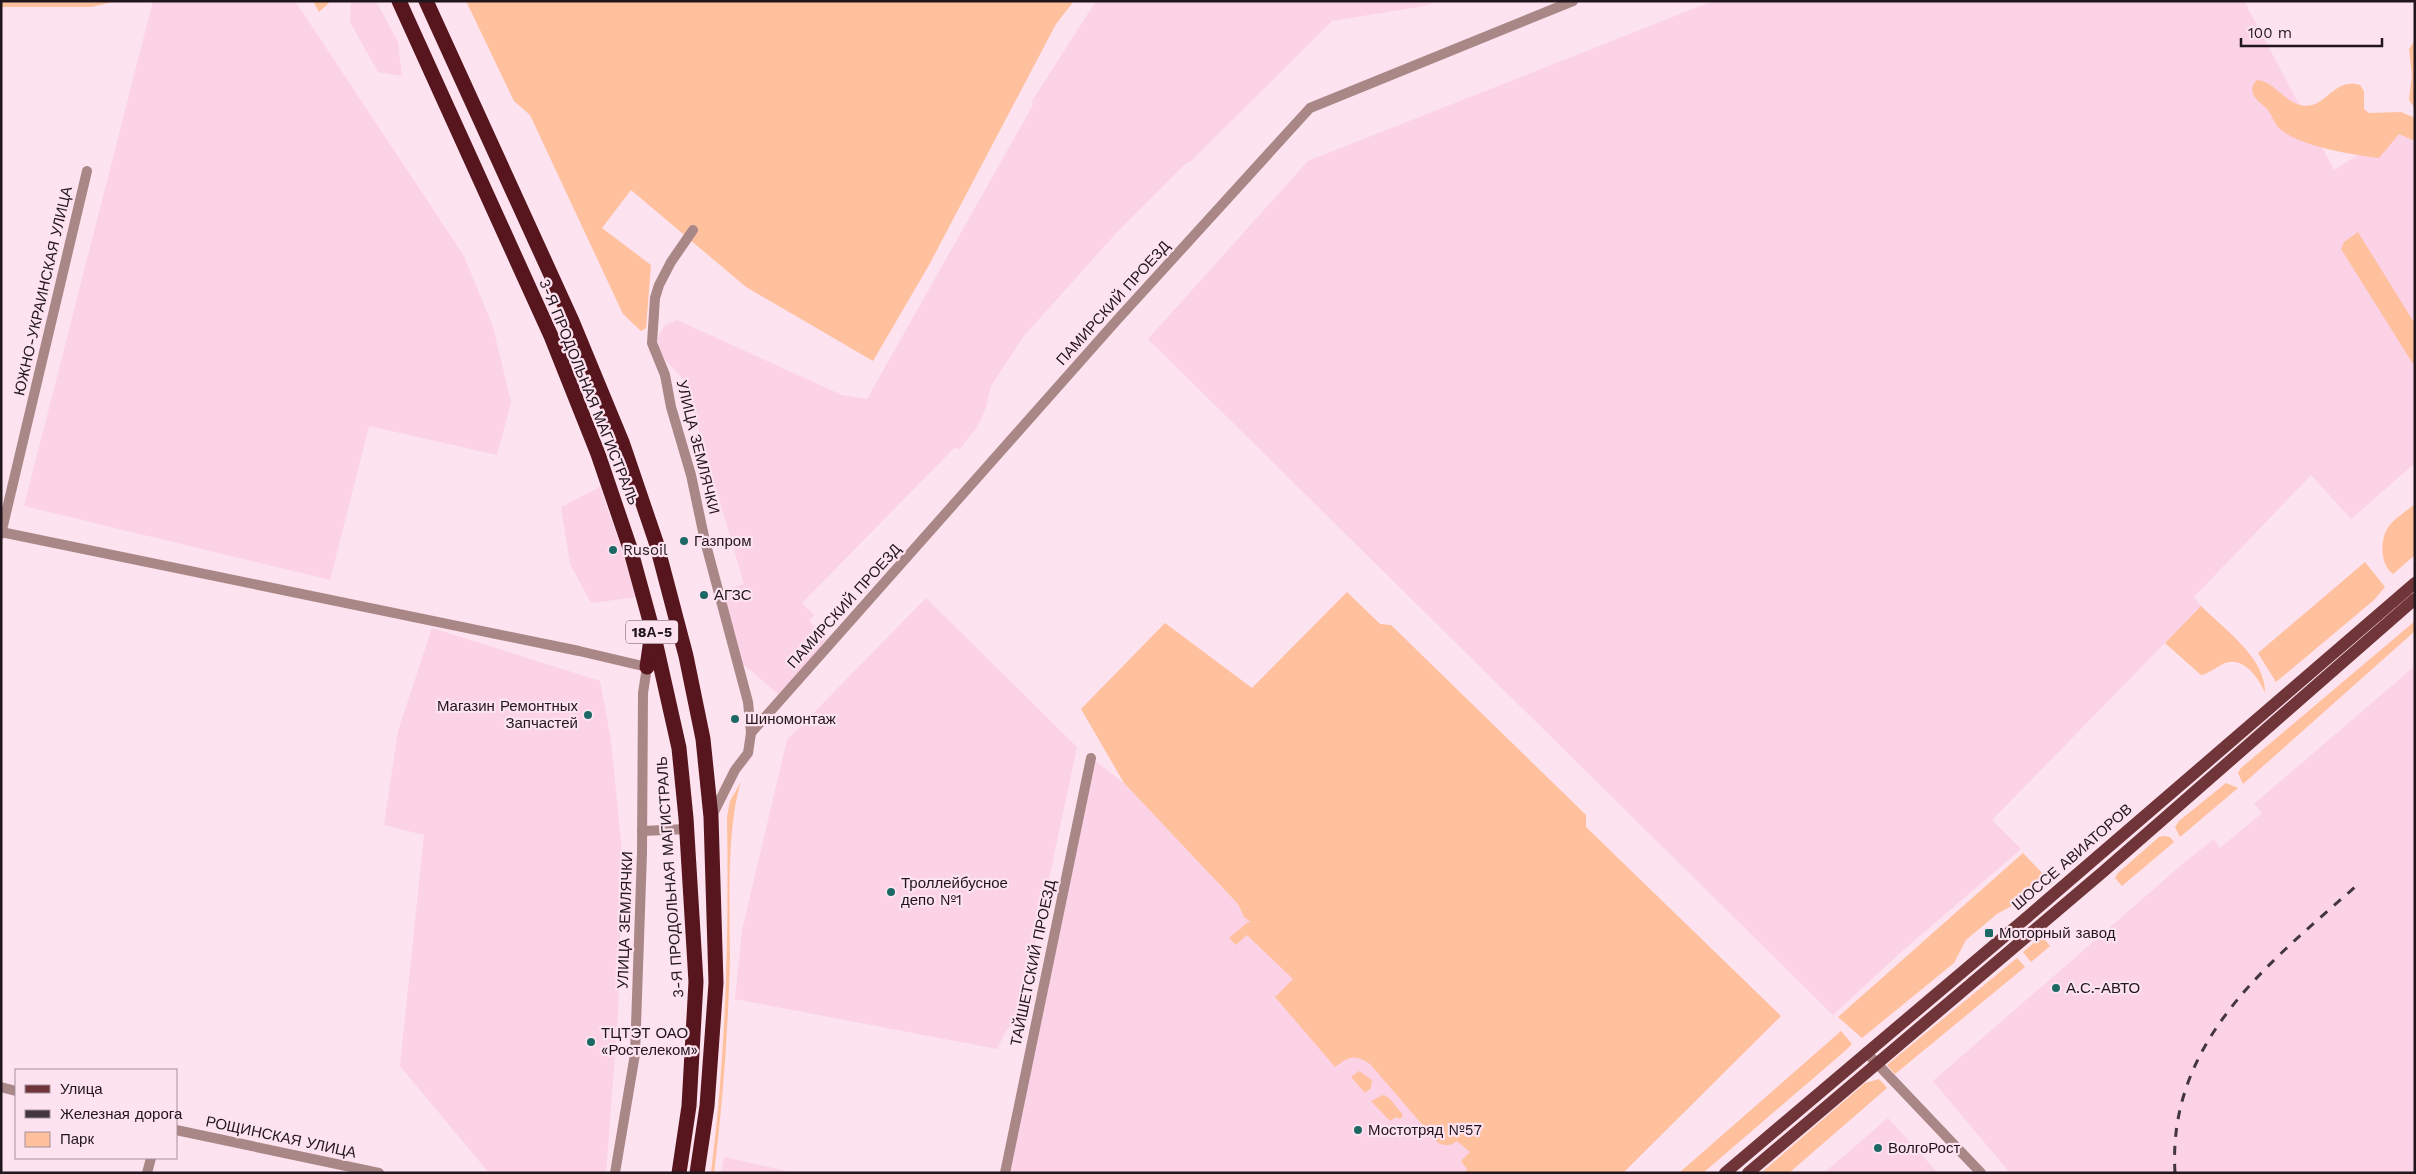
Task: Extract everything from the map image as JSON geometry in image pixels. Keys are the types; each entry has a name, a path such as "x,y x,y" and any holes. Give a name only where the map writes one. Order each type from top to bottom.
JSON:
{"highway":[{"name":"3-Я ПРОДОЛЬНАЯ МАГИСТРАЛЬ","path":"399,1 551,336 598,454 621,521 652,632 679,748 687,829 696,982 689,1106 679,1173"},
{"name":"3-Я ПРОДОЛЬНАЯ МАГИСТРАЛЬ","path":"426,1 572,321 622,442 656,542 686,656 703,739 711,817 716,983 707,1106 697,1173"},
{"path":"646,668 652,632"}],"main road":[{"name":"ШОССЕ АВИАТОРОВ","path":"1725,1173 2032,913 2415,583"},
{"name":"ШОССЕ АВИАТОРОВ","path":"1748,1173 1876,1062 2104,871 2415,599"}],"street":[{"name":"ПАМИРСКИЙ ПРОЕЗД","path":"751,733 1117,320 1310,108 1573,1"},
{"name":"ЮЖНО-УКРАИНСКАЯ УЛИЦА","path":"1,533 87,171"},
{"name":"УЛИЦА ЗЕМЛЯЧКИ","path":"694,230 671,262 659,285 655,298 652,343 665,375 671,407 691,475 707,549 748,702 751,733 748,753 735,770 711,817"},
{"path":"1,533 563,648 646,668"},
{"name":"УЛИЦА ЗЕМЛЯЧКИ","path":"615,1173 635,1054 642,831 643,693 646,668"},
{"name":"ТАЙШЕТСКИЙ ПРОЕЗД","path":"1005,1173 1091,758"},
{"path":"642,831 687,829"},
{"path":"1866,1052 1981,1173"},
{"path":"1,1087 15,1091"},
{"name":"РОЩИНСКАЯ УЛИЦА","path":"178,1130 379,1173"},
{"path":"147,1173 151,1159"}],"shaded area":[{"path":"153,1 295,1 464,256 493,327 511,402 497,455 369,426 330,580 24,506"},
{"path":"351,1 376,1 398,42 402,76 378,72 350,22"},
{"path":"1096,1 1439,1 1424,6 1332,21 1119,230 1023,337 991,386 986,408 977,427 960,449 954,448 802,603 814,615 809,621 827,639 798,674 778,694 738,660 722,591 744,584 684,380 659,353 658,336 665,325 677,320 842,395 867,399 1033,105 1032,101"},
{"path":"1713,1 2244,1 2334,170 2412,121 2415,126 2415,463 2351,519 2311,475 2194,597 2201,606 1992,820 2021,849 1900,953 1833,1015 1148,339 1308,161"},
{"path":"600,487 638,597 591,603 570,564 561,507"},
{"path":"926,598 1077,747 1019,1020 1007,1029 997,1049 735,999 742,930 787,740"},
{"path":"432,628 600,681 611,740 622,852 618,1015 606,1173 489,1173 400,1066 424,835 384,825 398,731"},
{"path":"2415,666 2415,1173 2010,1173 1933,1081 2186,861 2214,839 2220,848 2262,813 2254,804"},
{"path":"1091,758 1124,783 1238,904 1244,917 1254,924 1506,1173 1008,1173"},
{"name":"ВолгоРост","path":"1888,1118 1938,1173 1824,1173 1882,1123"},
{"path":"724,1157 795,1173 721,1173"}],"green space":[{"path":"1,1 116,1 92,7 1,7"},
{"path":"313,1 331,1 319,12"},
{"path":"466,1 1074,1 1056,24 929,265 873,361 746,287 631,190 602,228 651,265 646,328 641,331 623,314 530,115 514,101"},
{"path":"2415,40 2415,108 2409,100 2412,75 2409,49"},
{"path":"2257,80 2271,85 2289,100 2304,106 2318,103 2339,87 2352,84 2360,85 2364,91 2364,109 2369,113 2401,112 2415,118 2415,141 2399,134 2379,158 2341,152 2300,140 2280,129 2267,109 2256,98 2252,87"},
{"path":"2358,232 2415,324 2415,367 2341,249 2344,242"},
{"path":"2415,504 2415,555 2393,574 2384,560 2382,548 2384,536 2388,527"},
{"path":"2365,562 2385,587 2374,600 2276,682 2258,653"},
{"path":"1347,592 1380,624 1391,625 1586,815 1586,827 1781,1016 1623,1173 1466,1173 1467,1169 1461,1161 1470,1152 1457,1141 1448,1145 1438,1143 1370,1064 1360,1059 1352,1058 1345,1060 1335,1067 1275,997 1293,979 1247,935 1236,945 1229,938 1248,922 1252,923 1244,917 1238,904 1124,783 1081,709 1165,623 1252,688"},
{"path":"2201,606 2232,634 2251,656 2259,668 2265,693 2254,674 2243,665 2229,662 2201,675 2165,643"},
{"path":"2415,621 2415,631 2243,784 2238,773 2241,768"},
{"path":"741,782 736,801 731,845 730,960 725,1066 714,1173 711,1173 723,1040 727,906 727,817 730,801"},
{"path":"2226,783 2238,788 2180,837 2175,827 2179,821"},
{"path":"2159,837 2170,837 2174,842 2122,886 2115,878 2118,873"},
{"path":"2023,853 2046,877 2017,903 1997,914 1966,940 1954,963 1862,1038 1838,1017"},
{"path":"2042,936 2050,946 2031,962 2023,952"},
{"path":"2017,958 2025,967 1895,1074 1887,1065"},
{"path":"1841,1031 1852,1044 1845,1051 1703,1173 1679,1173"},
{"path":"1359,1071 1372,1080 1371,1088 1365,1093 1351,1077"},
{"path":"1879,1079 1887,1088 1789,1173 1761,1173 1865,1083"},
{"path":"1383,1095 1389,1098 1403,1115 1400,1119 1396,1117 1390,1121 1371,1101"}],"railway":[{"path":"2175,1173 2177,1126 2188,1084 2205,1045 2229,1010 2258,977 2289,946 2355,887"}],"place":[{"name":"Газпром","path":"684,541"},
{"name":"Rusoil","path":"613,550"},
{"name":"АГЗС","path":"704,595"},
{"name":"Магазин Ремонтных Запчастей","path":"588,715"},
{"name":"Шиномонтаж","path":"735,719"},
{"name":"Троллейбусное депо №1","path":"891,892"},
{"name":"Моторный завод","path":"1989,933"},
{"name":"А.С.-АВТО","path":"2056,988"},
{"name":"ТЦТЭТ ОАО «Ростелеком»","path":"591,1042"},
{"name":"Мостотряд №57","path":"1358,1130"},
{"name":"ВолгоРост","path":"1878,1148"}]}
